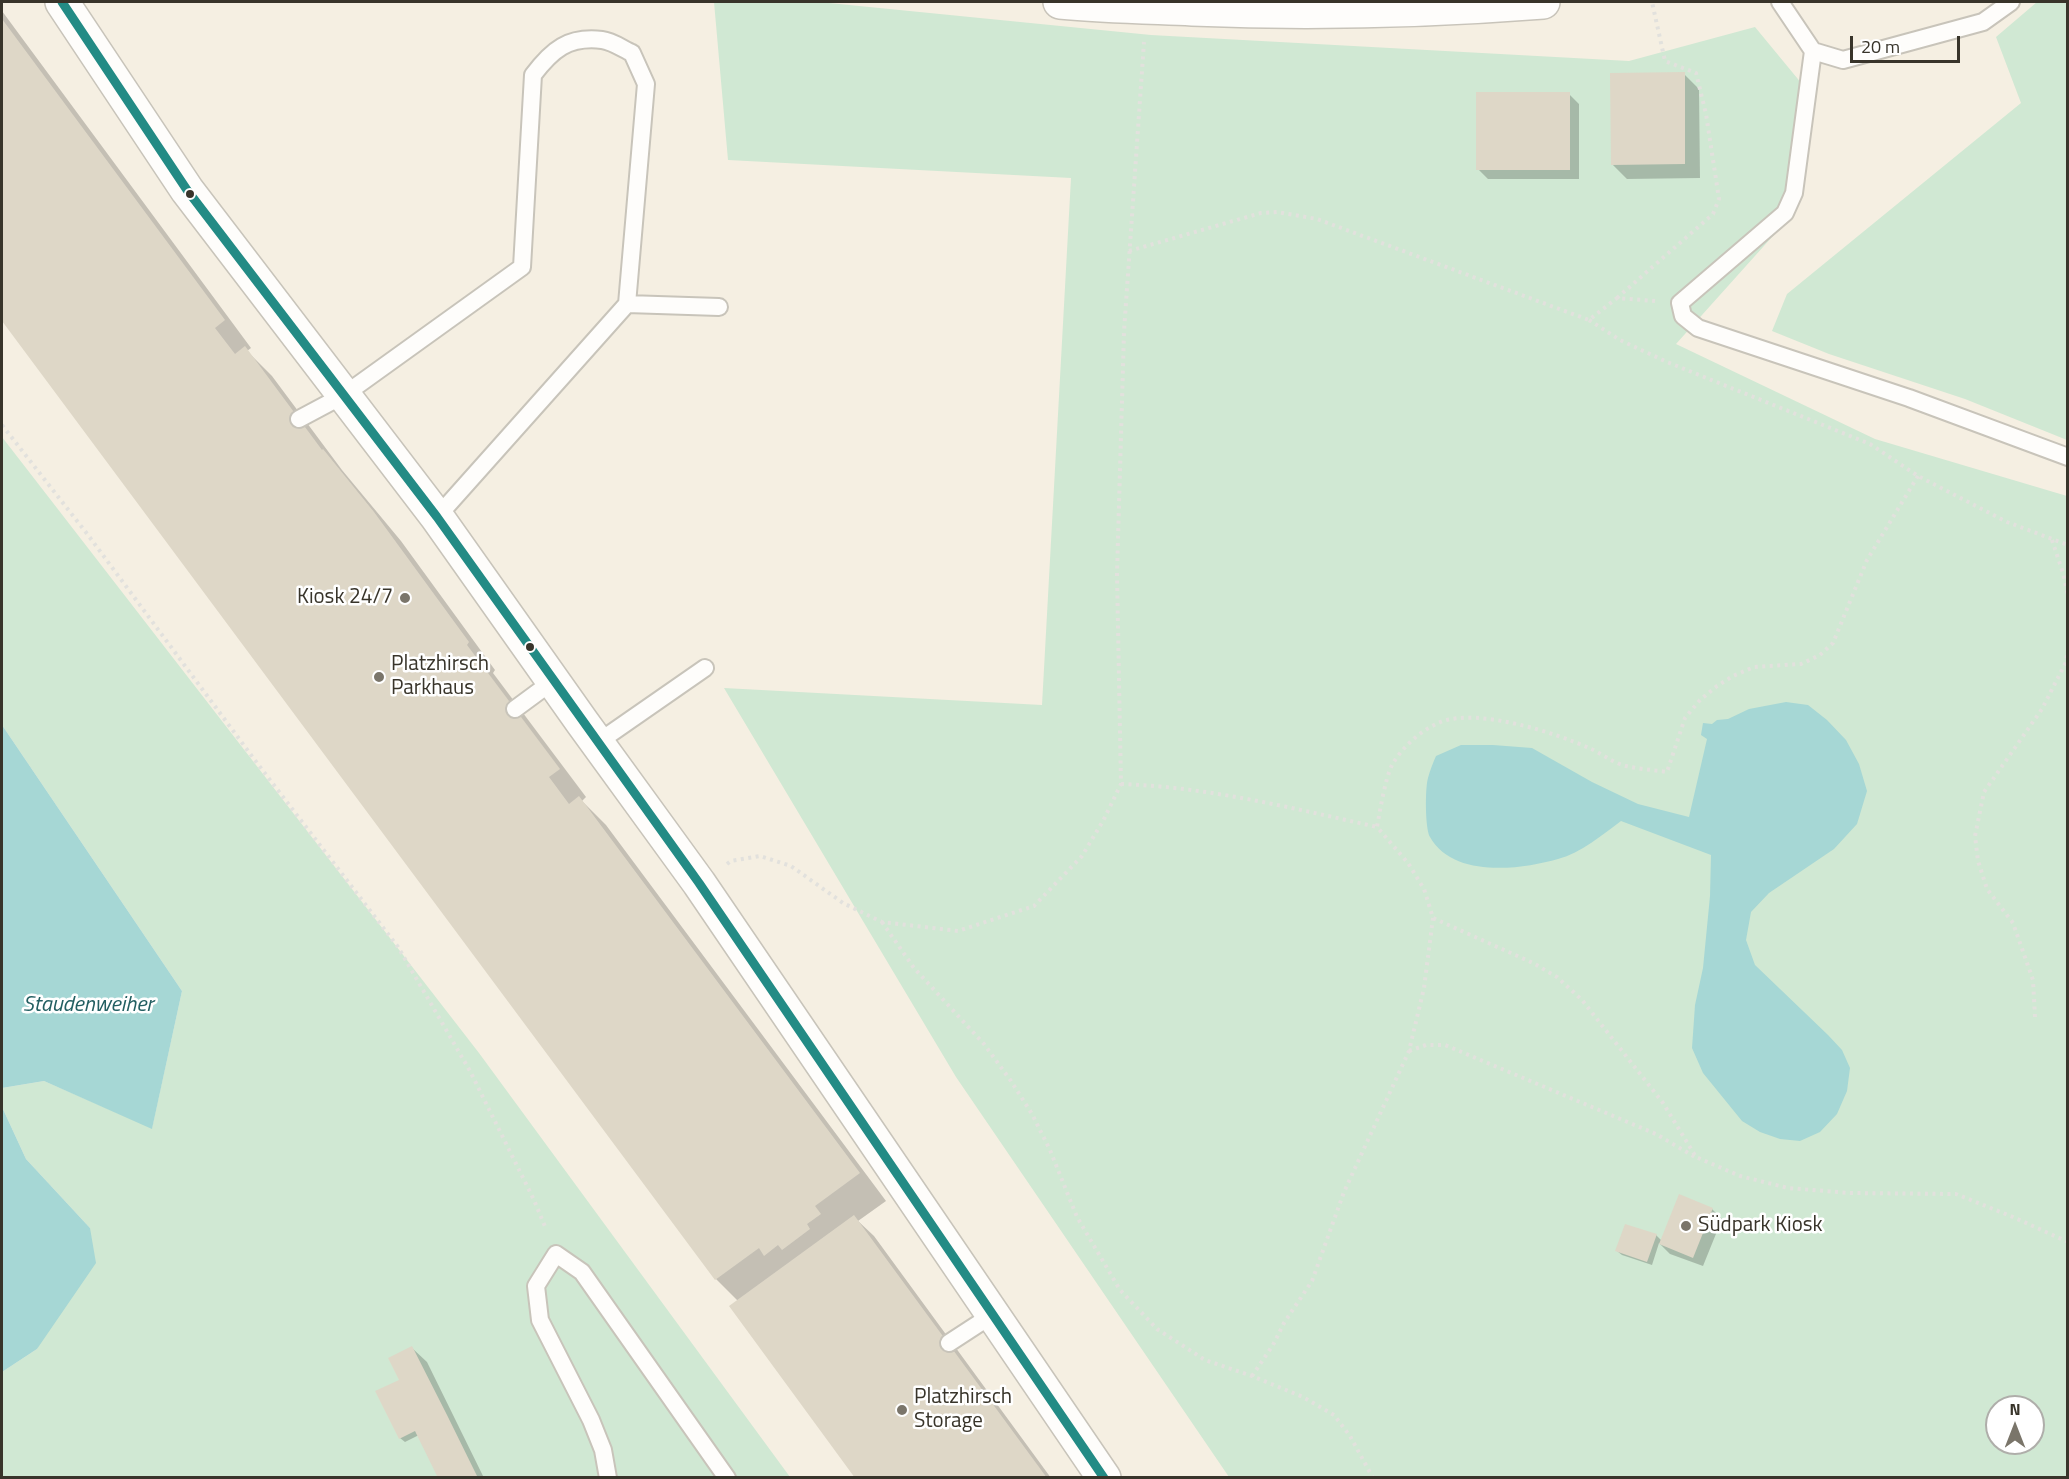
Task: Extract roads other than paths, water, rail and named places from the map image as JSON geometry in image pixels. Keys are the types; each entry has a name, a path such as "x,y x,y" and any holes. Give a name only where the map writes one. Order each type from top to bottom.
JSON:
{"street":[{"path":"62,2 188,190 437,517 699,883 1104,1478"},
{"path":"1060,2 1253,11 1412,10 1543,2"}],"lane":[{"path":"1780,2 1813,51 1843,60 1983,22 2011,2"},
{"path":"299,419 344,395 522,267 533,75 549,54 573,41 603,39 632,53 646,84 627,304 437,517"},
{"path":"1813,51 1794,193 1785,213 1772,227 1680,303 1683,316 1698,328 1909,398 2067,457"},
{"path":"627,304 719,307"},
{"path":"597,743 705,668"},
{"path":"515,709 553,681"},
{"path":"608,1478 603,1450 591,1420 540,1320 536,1286 556,1254 582,1272 727,1478"},
{"path":"949,1343 992,1315"}],"water":[{"path":"1786,702 1808,705 1827,720 1846,740 1859,764 1867,791 1857,824 1834,849 1769,893 1751,912 1746,940 1755,965 1842,1050 1850,1068 1847,1091 1837,1114 1820,1132 1800,1141 1780,1139 1760,1132 1742,1121 1703,1073 1692,1048 1695,1005 1703,968 1710,896 1711,855 1621,821 1583,848 1558,859 1507,868 1471,865 1454,859 1441,850 1430,837 1426,808 1427,783 1436,756 1461,745 1493,745 1532,748 1592,782 1638,804 1689,817 1707,739 1701,735 1703,723 1712,724 1717,720 1728,719 1749,709"},
{"name":"Staudenweiher","path":"2,725 182,991 152,1129 44,1081 2,1088"},
{"path":"2,1107 26,1159 90,1228 96,1263 37,1349 2,1372"}],"place":[{"name":"Kiosk 24/7","path":"405,598"},
{"name":"Platzhirsch Parkhaus","path":"379,677"},
{"name":"Südpark Kiosk","path":"1686,1226"},
{"name":"Platzhirsch Storage","path":"902,1410"}]}
